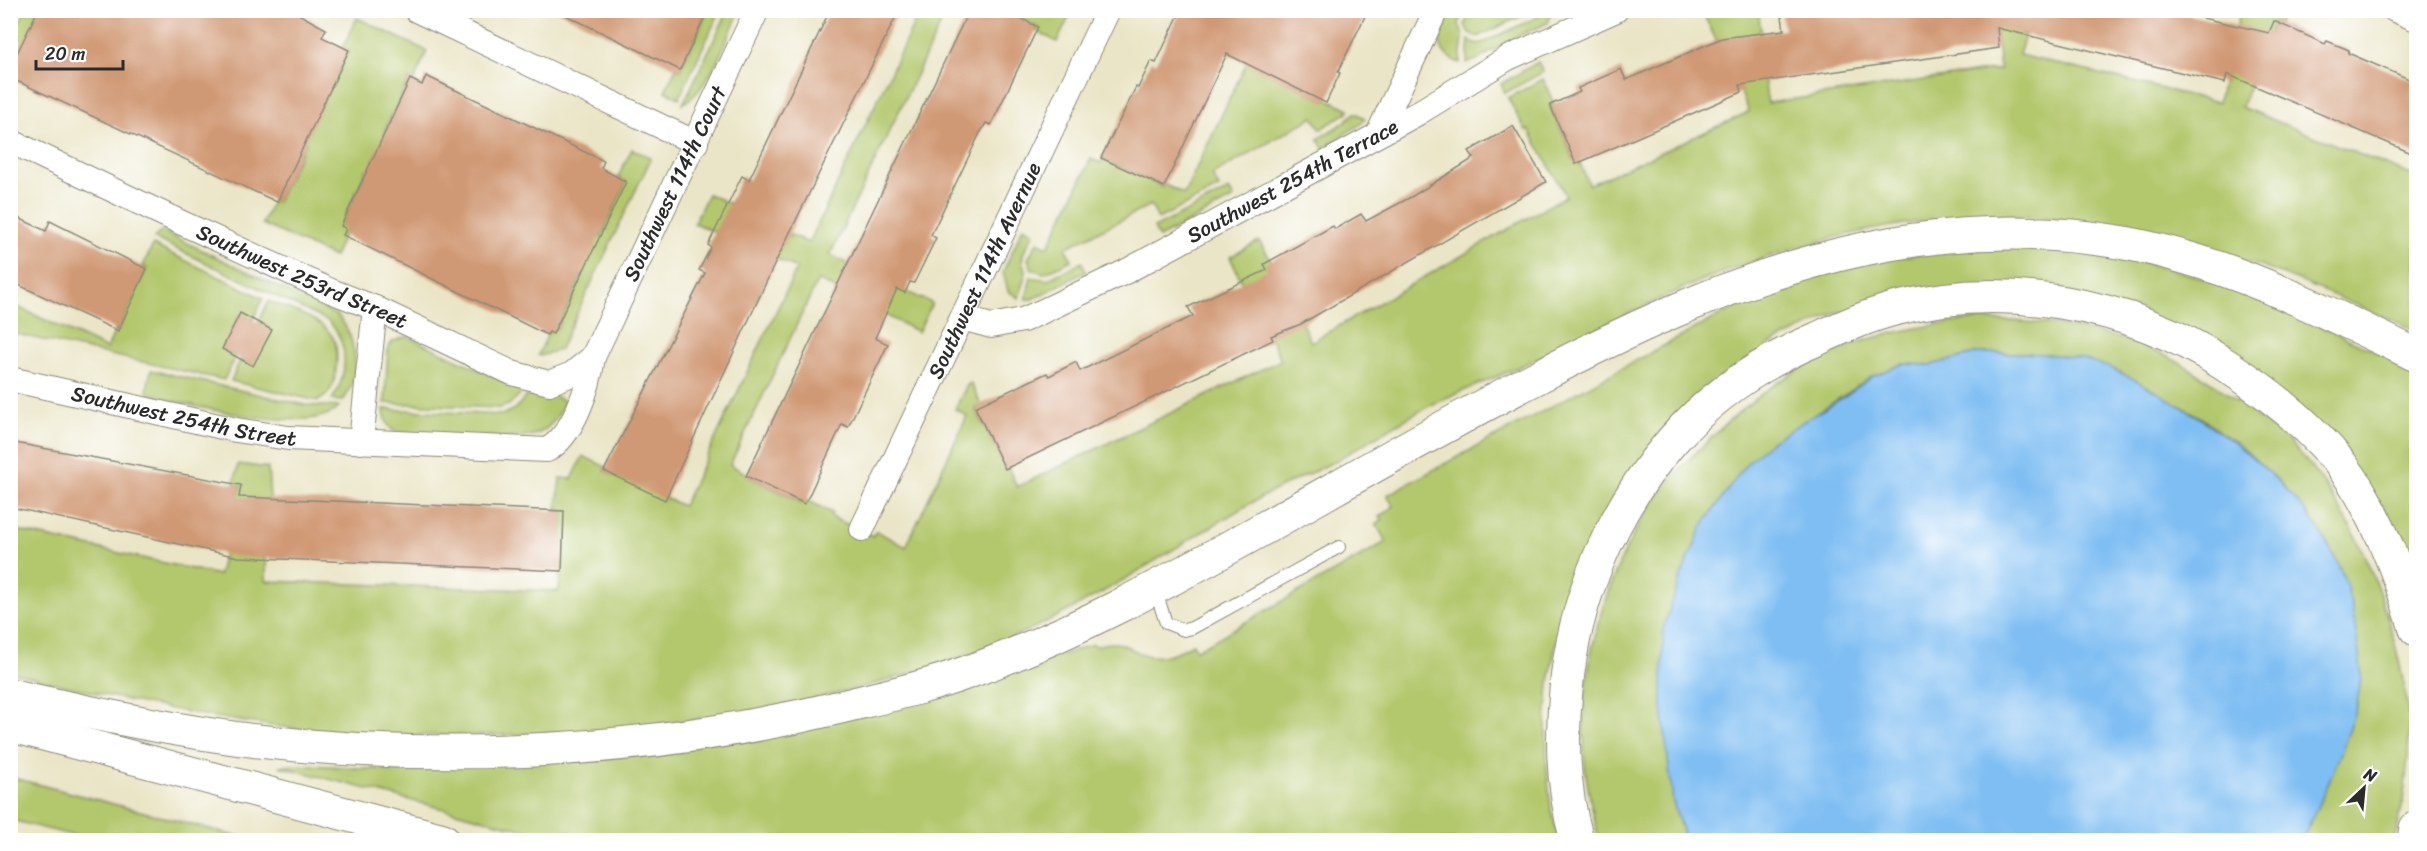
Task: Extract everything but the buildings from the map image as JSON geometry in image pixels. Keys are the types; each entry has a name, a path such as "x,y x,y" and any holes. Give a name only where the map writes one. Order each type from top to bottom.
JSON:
{"highway":[{"path":"10,694 189,730 303,745 366,750 428,751 540,749 668,738 765,724 909,691 965,674 1106,614 1476,409 1613,338 1682,306 1747,281 1826,257 1930,238 2013,233 2080,237 2152,249 2212,265 2281,292 2416,355"},
{"path":"1576,840 1564,761 1563,722 1570,651 1589,582 1612,529 1626,505 1672,441 1732,387 1787,352 1863,319 1896,309 1934,302 1986,298 2063,302 2129,318 2193,343 2271,395 2339,462 2379,528 2404,588 2416,629"},
{"path":"10,725 442,840"},
{"path":"2414,840 2416,828"}],"street":[{"path":"416,10 696,143"},
{"name":"Southwest 114th Court","path":"593,357 757,10"},
{"name":"Southwest 114th Avernue","path":"862,530 1108,10"},
{"path":"1378,134 1436,10"},
{"name":"Southwest 254th Terrace","path":"962,318 990,326 1023,321 1108,281 1418,113 1508,58 1616,10"},
{"path":"2395,10 2416,19"},
{"name":"Southwest 253rd Street","path":"10,141 258,258 375,308 501,369 549,383 561,381 593,357"},
{"path":"361,442 375,308"},
{"name":"Southwest 254th Street","path":"10,379 236,430 288,438 547,450 562,438 578,406 590,378 593,357"}],"lane":[{"path":"1154,588 1166,623 1184,630 1192,628 1340,547"}],"green space":[{"path":"1066,10 1071,13 1057,42 1036,31 1038,27 1005,11"},
{"path":"1470,10 1532,11 1478,37 1469,33 1465,25"},
{"path":"1994,10 2027,11 2021,34 2025,35 2019,55 2218,102 2223,82 2225,82 2240,11 2284,11 2279,23 2274,21 2248,82 2251,84 2241,107 2416,177 2416,330 2251,263 2102,226 2052,218 2008,216 1963,217 1919,222 1874,229 1787,251 1682,289 1530,362 1421,410 1337,460 1237,511 1111,587 1046,622 946,662 876,684 804,701 657,725 583,731 510,735 360,735 221,718 94,693 11,672 10,529 219,575 241,485 234,484 238,464 268,468 270,499 266,500 264,559 266,560 266,581 559,591 564,511 557,510 560,478 572,479 583,456 606,467 604,471 683,506 797,268 694,223 708,194 731,204 730,207 789,237 791,235 809,243 920,11 947,11 830,255 848,266 932,303 918,332 818,280 730,465 747,476 804,504 807,500 832,513 831,517 873,536 876,531 906,547 967,416 955,409 967,385 971,383 981,405 975,408 1017,487 1281,360 1249,290 1246,291 1230,257 1259,241 1271,260 1311,342 1566,196 1508,98 1543,79 1554,104 1550,106 1576,164 1580,163 1589,185 1749,112 1719,40 1716,40 1702,11 1758,11 1768,103 2000,69"},
{"path":"25,11 40,11 11,68 10,41"},
{"path":"708,11 720,11 679,98 665,91 676,68 680,70"},
{"path":"728,11 740,11 717,62 702,87 683,104"},
{"path":"1451,11 1463,11 1459,24 1463,36 1460,63 1445,53 1441,47 1440,40"},
{"path":"1552,11 1548,23 1467,63 1469,40 1477,44 1485,42"},
{"path":"357,18 427,51 414,81 409,79 384,131 387,133 369,171 366,170 341,226 346,229 334,257 262,224 273,200 277,202 306,142 303,141 349,51 343,47"},
{"path":"1247,62 1349,109 1348,112 1321,129 1313,117 1212,175 1219,188 1158,219 1151,205 1065,248 1072,260 1044,273 1032,269 1028,259 1037,242 1048,247 1091,159 1100,163 1103,159 1163,187 1165,185 1184,194"},
{"path":"1538,62 1543,72 1505,93 1501,84"},
{"path":"1355,113 1365,118 1361,124 1323,148 1318,139"},
{"path":"632,149 651,158 560,349 538,355 549,332 557,328 583,274 580,272 597,236 601,237 626,182 618,177"},
{"path":"1229,190 1234,198 1159,238 1154,228"},
{"path":"1023,227 1034,233 1023,254 1022,262 1026,271 1019,298 1008,291 1003,272"},
{"path":"162,231 337,315 349,334 355,357 353,380 343,401 332,400 341,381 344,360 340,339 328,321 154,238"},
{"path":"153,245 263,298 253,320 240,314 222,349 235,356 224,380 11,333 11,304 107,349 115,330 118,331 147,268 143,266"},
{"path":"1993,246 2107,253 2231,285 2416,370 2416,586 2382,505 2140,308 1838,312 1770,344 1598,522 1569,588 1549,682 1546,722 1547,769 1551,810 1559,840 563,840 279,766 311,765 407,770 406,765 966,688 1093,644 1096,646 1106,643 1121,644 1151,656 1173,653 1193,644 1197,650 1386,542 1376,524 1382,520 1380,517 1394,506 1387,495 1728,311 1787,286 1866,261"},
{"path":"1082,262 1086,272 1032,299 1026,299 1031,277 1047,280"},
{"path":"269,301 316,321 331,334 337,349 336,367 331,388 322,399 318,401 231,381 240,360 252,365 271,330 258,322"},
{"path":"1969,320 2071,327 2120,339 2168,357 2204,377 2226,393 2284,437 2308,463 2344,515 2371,571 2399,661 2408,706 2409,733 2405,787 2394,840 2302,840 2330,779 2357,704 2340,568 2315,527 2283,485 2246,451 2205,420 2120,372 2083,360 2028,353 1979,353 1931,365 1903,364 1873,376 1790,431 1673,802 1685,840 1599,840 1585,765 1585,695 1590,660 1608,592 1621,559 1656,498 1668,482 1724,425 1767,390 1799,369 1832,352 1865,340 1917,328"},
{"path":"409,337 525,389 510,404 500,408 385,403 388,349 392,342"},
{"path":"151,370 305,405 339,407 325,416 303,419 277,419 219,411 150,394 147,391"},
{"path":"531,391 545,392 565,401 558,415 548,427 528,436 492,437 395,432 388,425 384,413 384,409 502,415 515,409"},
{"path":"10,777 251,840 91,840 11,820"}],"water":[{"path":"1979,353 2043,354 2082,359 2105,366 2138,381 2220,432 2268,471 2309,516 2326,541 2340,568 2349,594 2361,675 2347,737 2302,840 1685,840 1673,802 1662,707 1663,630 1680,579 1703,525 1746,464 1770,442 1873,376 1903,364 1931,365"}]}
